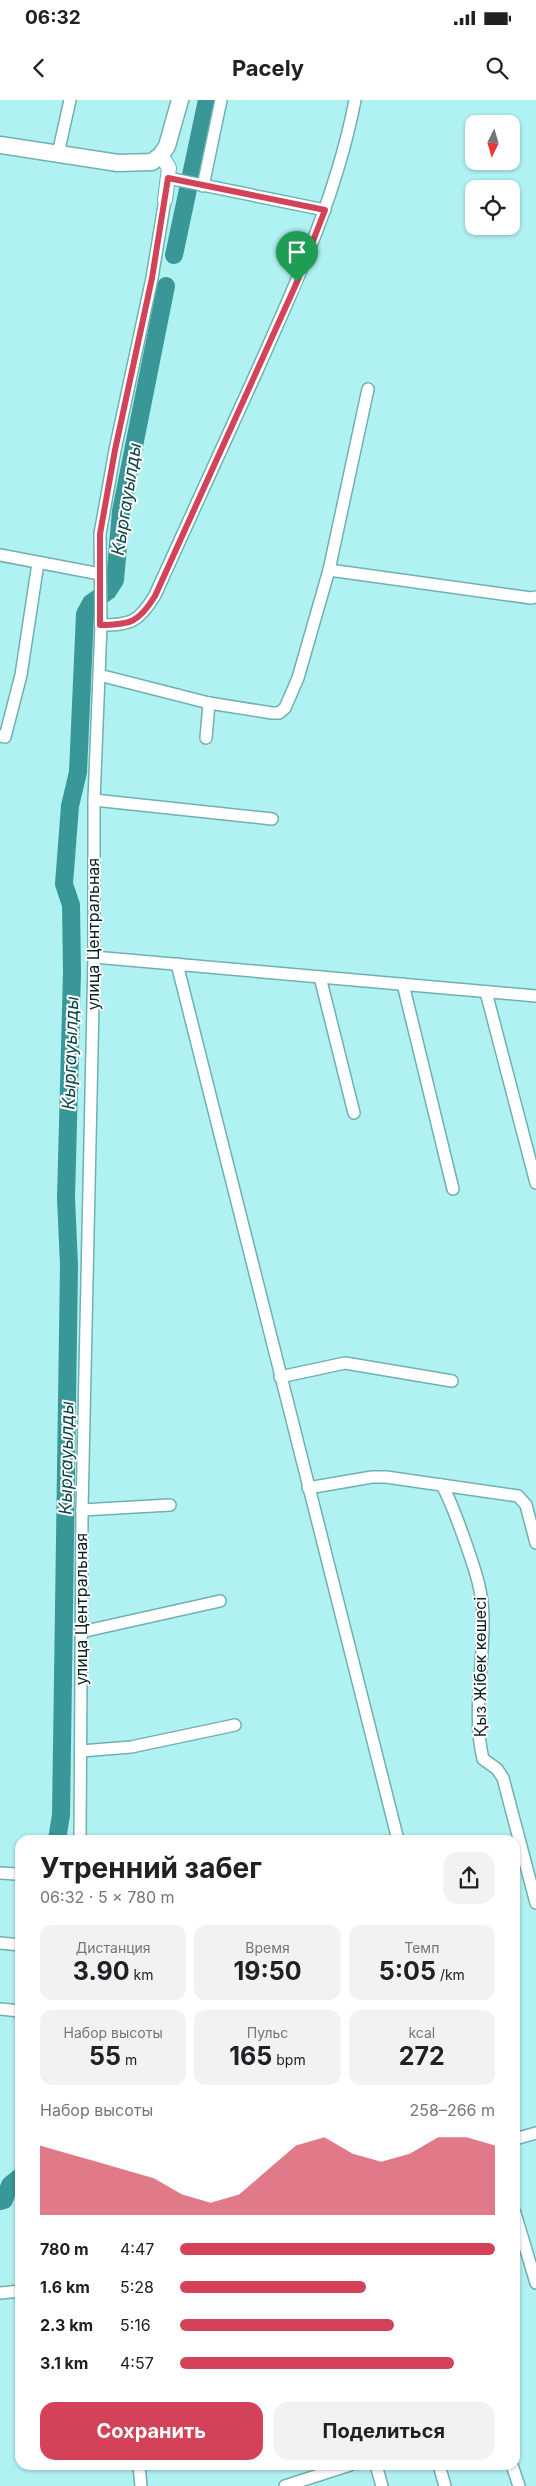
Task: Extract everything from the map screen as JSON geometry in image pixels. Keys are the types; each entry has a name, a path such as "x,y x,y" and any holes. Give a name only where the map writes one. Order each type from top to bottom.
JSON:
{"main road":[{"path":"0,145 118,163 142,164 152,162 162,155 173,133 180,100"}],"street":[{"path":"58,154 70,100"},
{"path":"196,184 220,100"},
{"path":"100,625 124,625 136,620 155,596 297,282 325,210 349,131 355,100"},
{"name":"улица Центральная","path":"80,1835 82,1510 94,957 94,800 99,675 100,534 152,278 165,200 169,168 162,155"},
{"path":"168,178 325,210"},
{"path":"99,675 209,704 272,713 279,713 286,708 298,678 329,570 368,389"},
{"path":"0,556 38,563 100,580"},
{"path":"0,736 5,737 22,675 38,563"},
{"path":"329,570 522,597 536,597"},
{"path":"206,738 209,704"},
{"path":"94,800 272,819"},
{"path":"94,957 536,996"},
{"path":"177,964 397,1835"},
{"path":"320,977 354,1113"},
{"path":"403,984 453,1189"},
{"path":"486,992 536,1183"},
{"path":"280,1377 345,1363 452,1381"},
{"path":"308,1488 372,1477 518,1496 526,1504 536,1543"},
{"name":"Қыз Жібек көшесі","path":"442,1485 452,1502 476,1568 480,1590 483,1618 478,1721 479,1744 483,1759 497,1769 503,1778 518,1835"},
{"path":"82,1510 170,1505"},
{"path":"81,1632 220,1600"},
{"path":"81,1752 131,1747 235,1726"},
{"name":"Қыз Жібек көшесі","path":"520,1842 536,1903"},
{"path":"0,1873 15,1874"},
{"path":"0,1944 15,1945"},
{"path":"0,2009 15,2010"},
{"path":"520,2138 536,2133"},
{"path":"520,2230 536,2283"},
{"path":"0,2293 15,2292"},
{"path":"140,2470 142,2486"},
{"path":"285,2486 335,2470"},
{"path":"377,2470 382,2486"},
{"path":"440,2470 445,2486"},
{"path":"513,2470 518,2486"}],"waterway":[{"path":"174,255 207,100"},
{"name":"Кыргауылды","path":"58,1835 61,1815 69,1265 66,1198 72,972 71,905 64,884 70,806 78,772 85,614 91,603 108,591 115,580 121,511 166,286"},
{"name":"Кыргауылды","path":"0,2201 4,2200 10,2185 15,2181"}],"route":[{"path":"168,178 325,210 297,282 155,596 136,620 124,625 100,625 100,534 115,450 152,278 168,178"}]}
